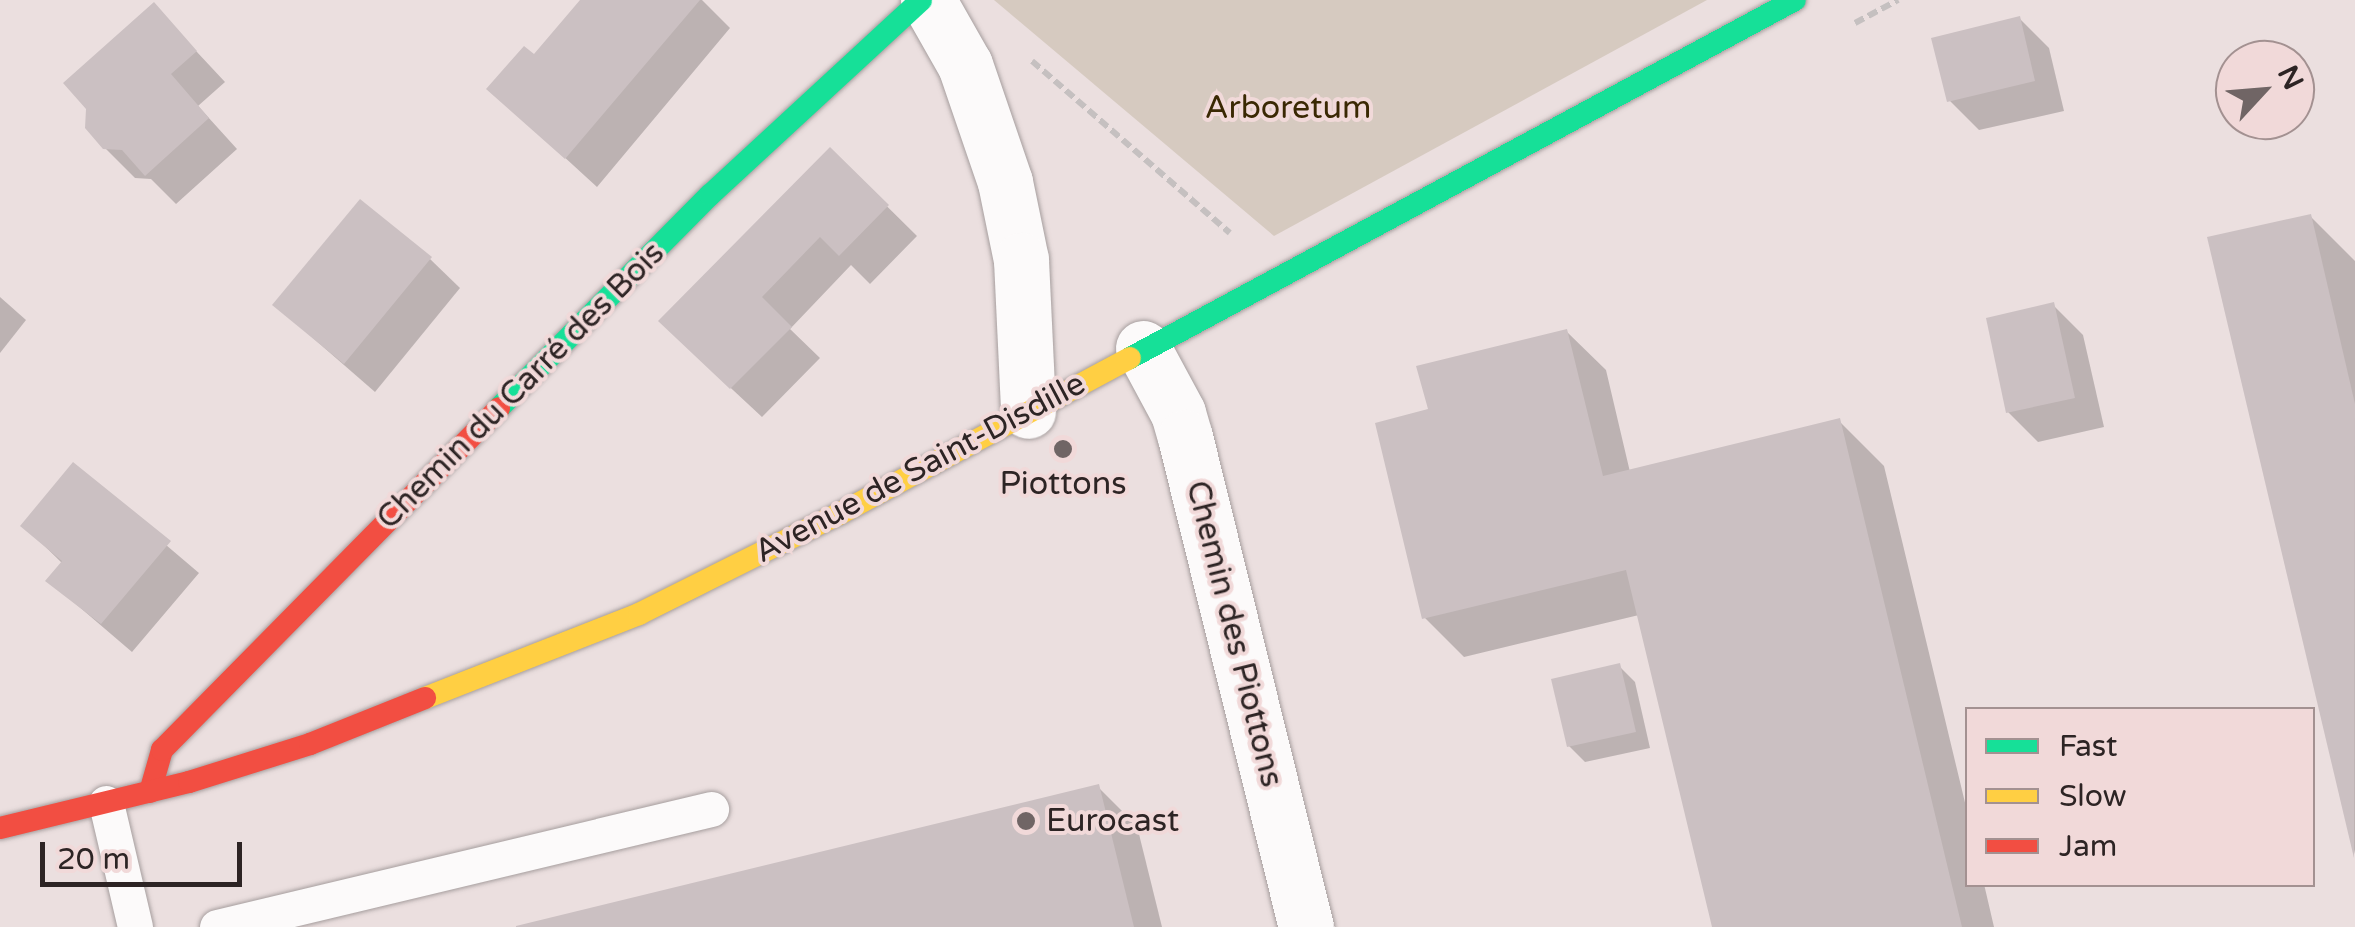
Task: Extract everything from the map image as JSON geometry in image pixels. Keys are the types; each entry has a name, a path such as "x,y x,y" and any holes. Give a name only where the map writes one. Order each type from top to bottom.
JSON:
{"street":[{"path":"925,0 965,66 1006,182 1021,260 1028,412"},
{"name":"Chemin du Carré des Bois","path":"150,792 162,750 710,195 925,0"},
{"name":"Avenue de Saint-Disdille","path":"0,828 150,792 377,721 639,614 839,514 1278,274 1795,0"},
{"name":"Chemin des Piottons","path":"1143,348 1173,401 1185,438 1306,927"}],"lane":[{"path":"106,803 136,927"},
{"path":"217,927 711,809"}],"path":[{"path":"1025,55 1278,274"}],"green space":[{"name":"Arboretum","path":"994,0 1707,0 1274,236"}],"building":[{"path":"580,0 700,0 565,159 486,89 524,46 534,54"},
{"path":"154,2 197,51 171,74 209,118 145,176 122,150 103,149 85,128 86,109 63,83"},
{"path":"2020,16 2035,81 1947,102 1931,38"},
{"path":"830,147 889,205 839,256 820,237 762,297 792,327 730,389 658,321"},
{"path":"360,199 432,257 344,364 272,305"},
{"path":"2311,214 2355,404 2354,858 2207,237"},
{"path":"2054,302 2075,398 2006,413 1986,318"},
{"path":"1567,329 1603,476 1840,418 1962,927 1712,927 1626,570 1422,619 1375,423 1428,409 1416,366"},
{"path":"73,462 171,541 101,624 45,581 62,561 20,526"},
{"path":"1620,663 1636,732 1567,747 1551,679"},
{"name":"Eurocast","path":"1099,784 1134,927 516,927 516,926"}],"traffic: fast":[{"path":"499,408 710,195 921,0"},
{"path":"1130,358 1795,0"}],"traffic: slow":[{"path":"425,698 639,614 839,514 1130,358"}],"traffic: jam":[{"path":"150,792 162,750 499,408"},
{"path":"0,828 189,782 310,744 425,698"}],"place":[{"name":"Piottons","path":"1063,449"},
{"name":"Eurocast","path":"1026,821"}]}
